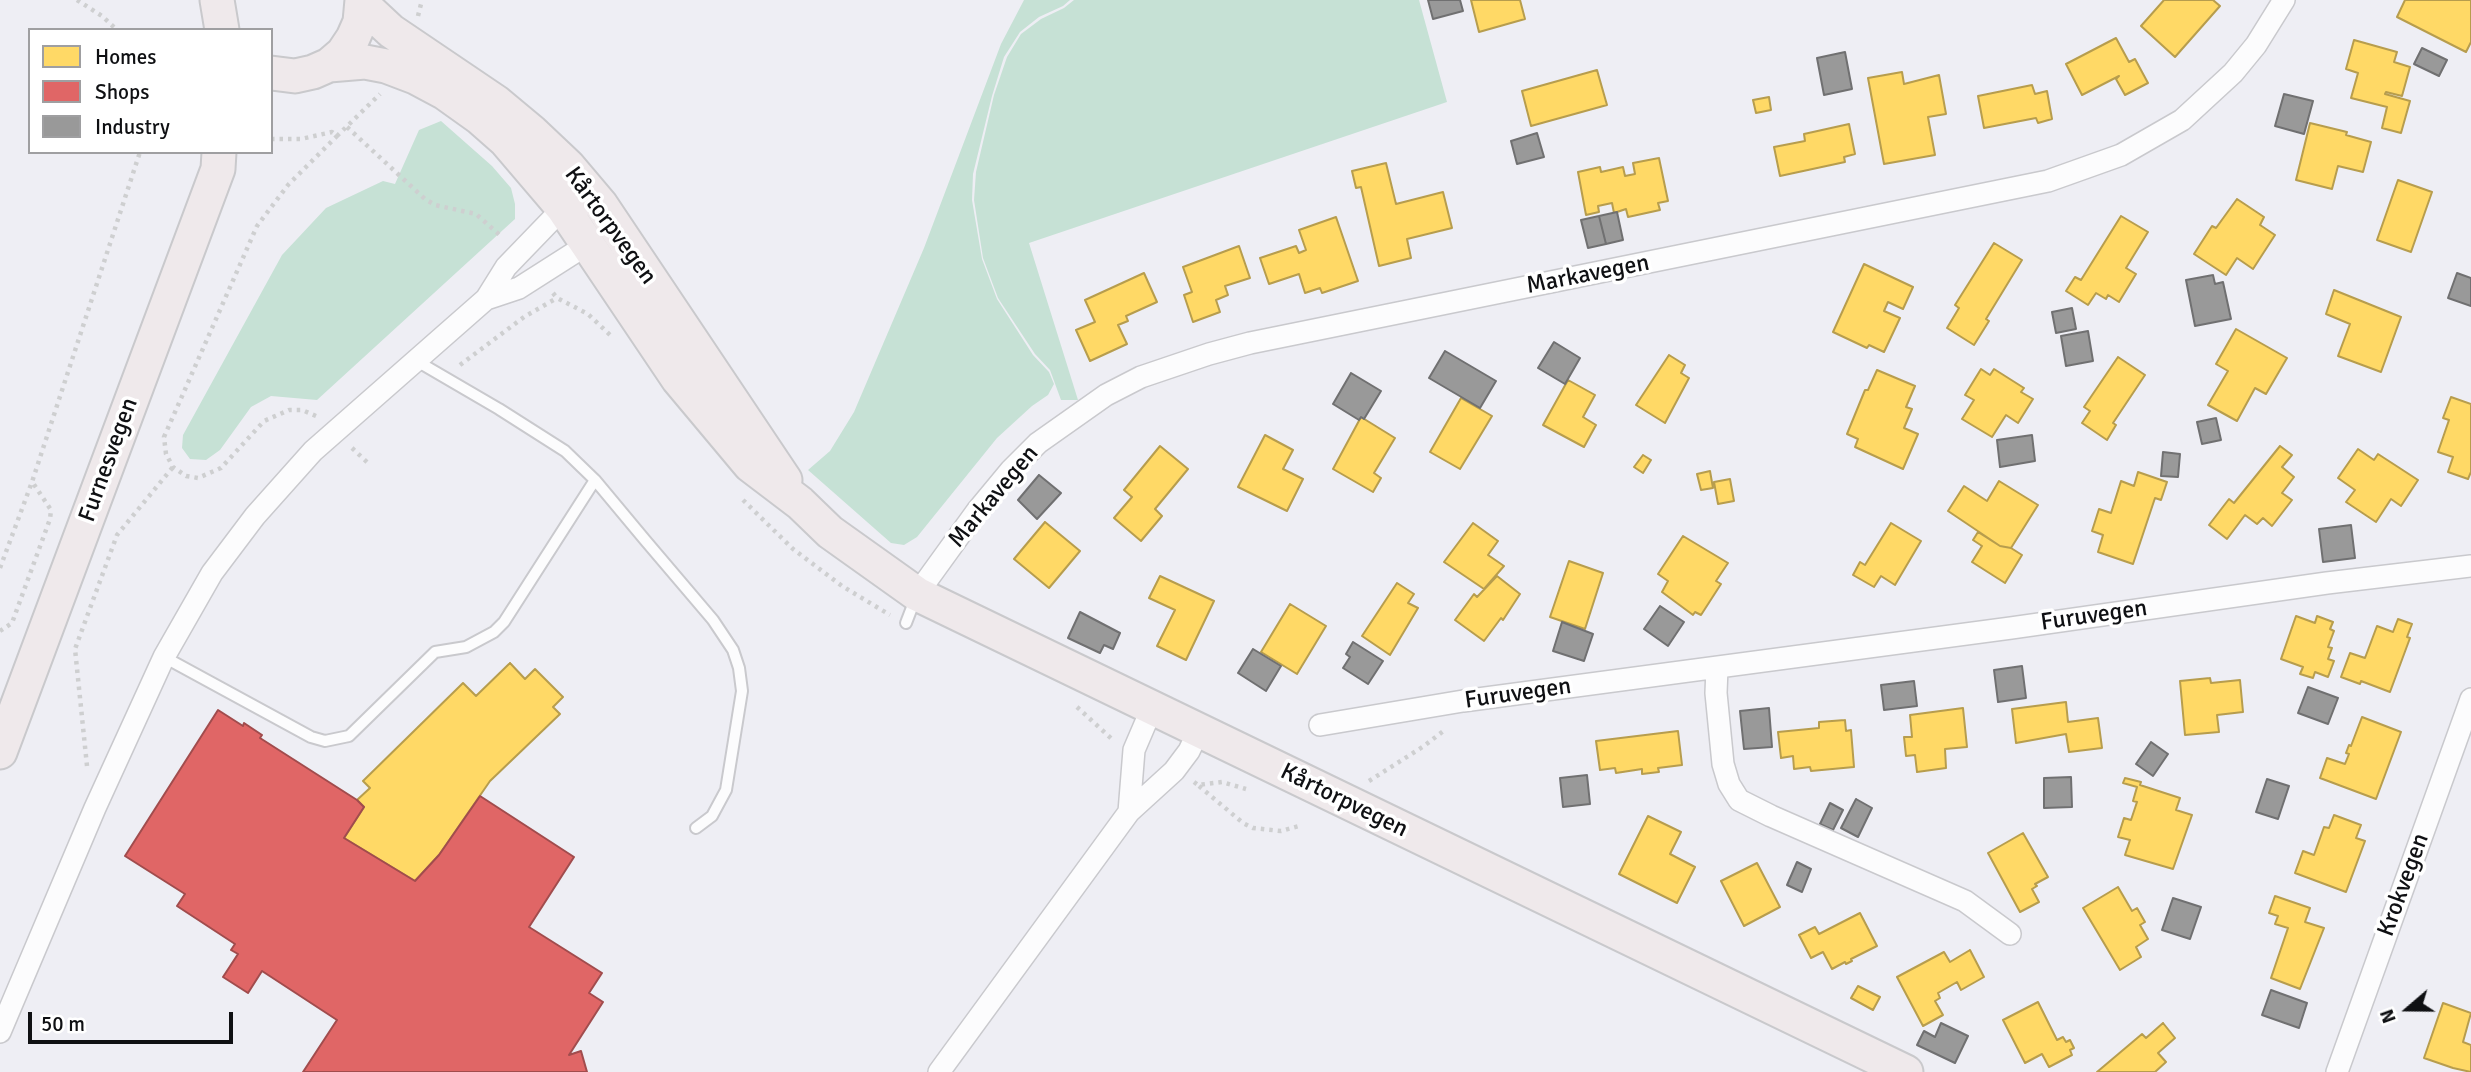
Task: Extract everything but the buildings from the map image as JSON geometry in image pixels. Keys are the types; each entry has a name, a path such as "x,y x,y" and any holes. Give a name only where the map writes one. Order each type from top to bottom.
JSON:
{"main road":[{"path":"217,0 222,28"},
{"path":"329,65 343,53 353,38 360,22 362,2"},
{"name":"Kårtorpvegen","path":"362,2 391,31 496,102 568,166 586,217"},
{"name":"Kårtorpvegen","path":"273,78 313,72 329,65 365,62 386,66 445,93 480,118 586,217 800,503 912,609 1152,708 1906,1072"},
{"name":"Furnesvegen","path":"0,752 223,158"}],"street":[{"name":"Markavegen","path":"912,609 977,511 1011,470 1038,443 1106,395 1141,377 1250,343 2048,181 2121,155 2182,120 2234,73 2256,45 2284,0"},
{"path":"0,1032 84,831 164,657 212,573 255,516 313,451 485,299 506,267 586,217"},
{"path":"485,299 519,288 586,217"},
{"name":"Furuvegen","path":"1320,726 1463,701 2011,628 2314,584 2471,566"},
{"path":"1717,668 1716,692 1723,764 1729,784 1739,800 1965,901 2010,934"},
{"name":"Krokvegen","path":"2337,1072 2471,699"},
{"path":"1129,812 1133,750 1152,708"},
{"path":"939,1072 1129,812 1174,771 1189,751 1199,730"}],"lane":[{"path":"415,360 565,451 595,480 713,620 733,650 742,691 726,790 712,816 696,828"},
{"path":"164,657 310,737 336,741 349,736 435,652 466,647 494,632 504,622 595,480"}],"path":[{"path":"77,0 115,28"},
{"path":"369,464 318,417 302,410 289,410 264,421 221,468 198,478 186,476 173,467 166,454 164,437 257,226 288,185 382,91"},
{"path":"347,127 425,199 435,205 476,214 491,225 506,242"},
{"path":"273,139 301,139 332,132 337,136"},
{"path":"0,568 32,482 139,154"},
{"path":"444,377 524,317 557,298"},
{"path":"88,768 84,753 75,649 117,535 173,467"},
{"path":"0,631 12,623 50,520 51,510 32,482"},
{"path":"1368,782 1442,733 1455,720 1463,701"},
{"path":"1198,785 1254,828 1281,831 1299,826"}],"green space":[{"path":"1024,0 1070,0 1039,17 1020,32 1004,57 973,174 972,200 982,259 997,299 1033,355 1049,372 1054,384 1048,395 997,438 917,537 904,545 891,543 808,470 830,451 854,412 924,248 1001,44"},
{"path":"1074,0 1419,0 1447,102 1029,243 1078,400 1061,400 1050,370 1035,354 998,298 983,258 974,200 976,172 994,95 1007,57 1021,34"},
{"path":"441,121 492,166 511,188 515,219 317,400 271,396 251,407 220,450 206,460 190,459 182,448 183,435 282,255 326,208 383,181 395,184 419,130"}]}
